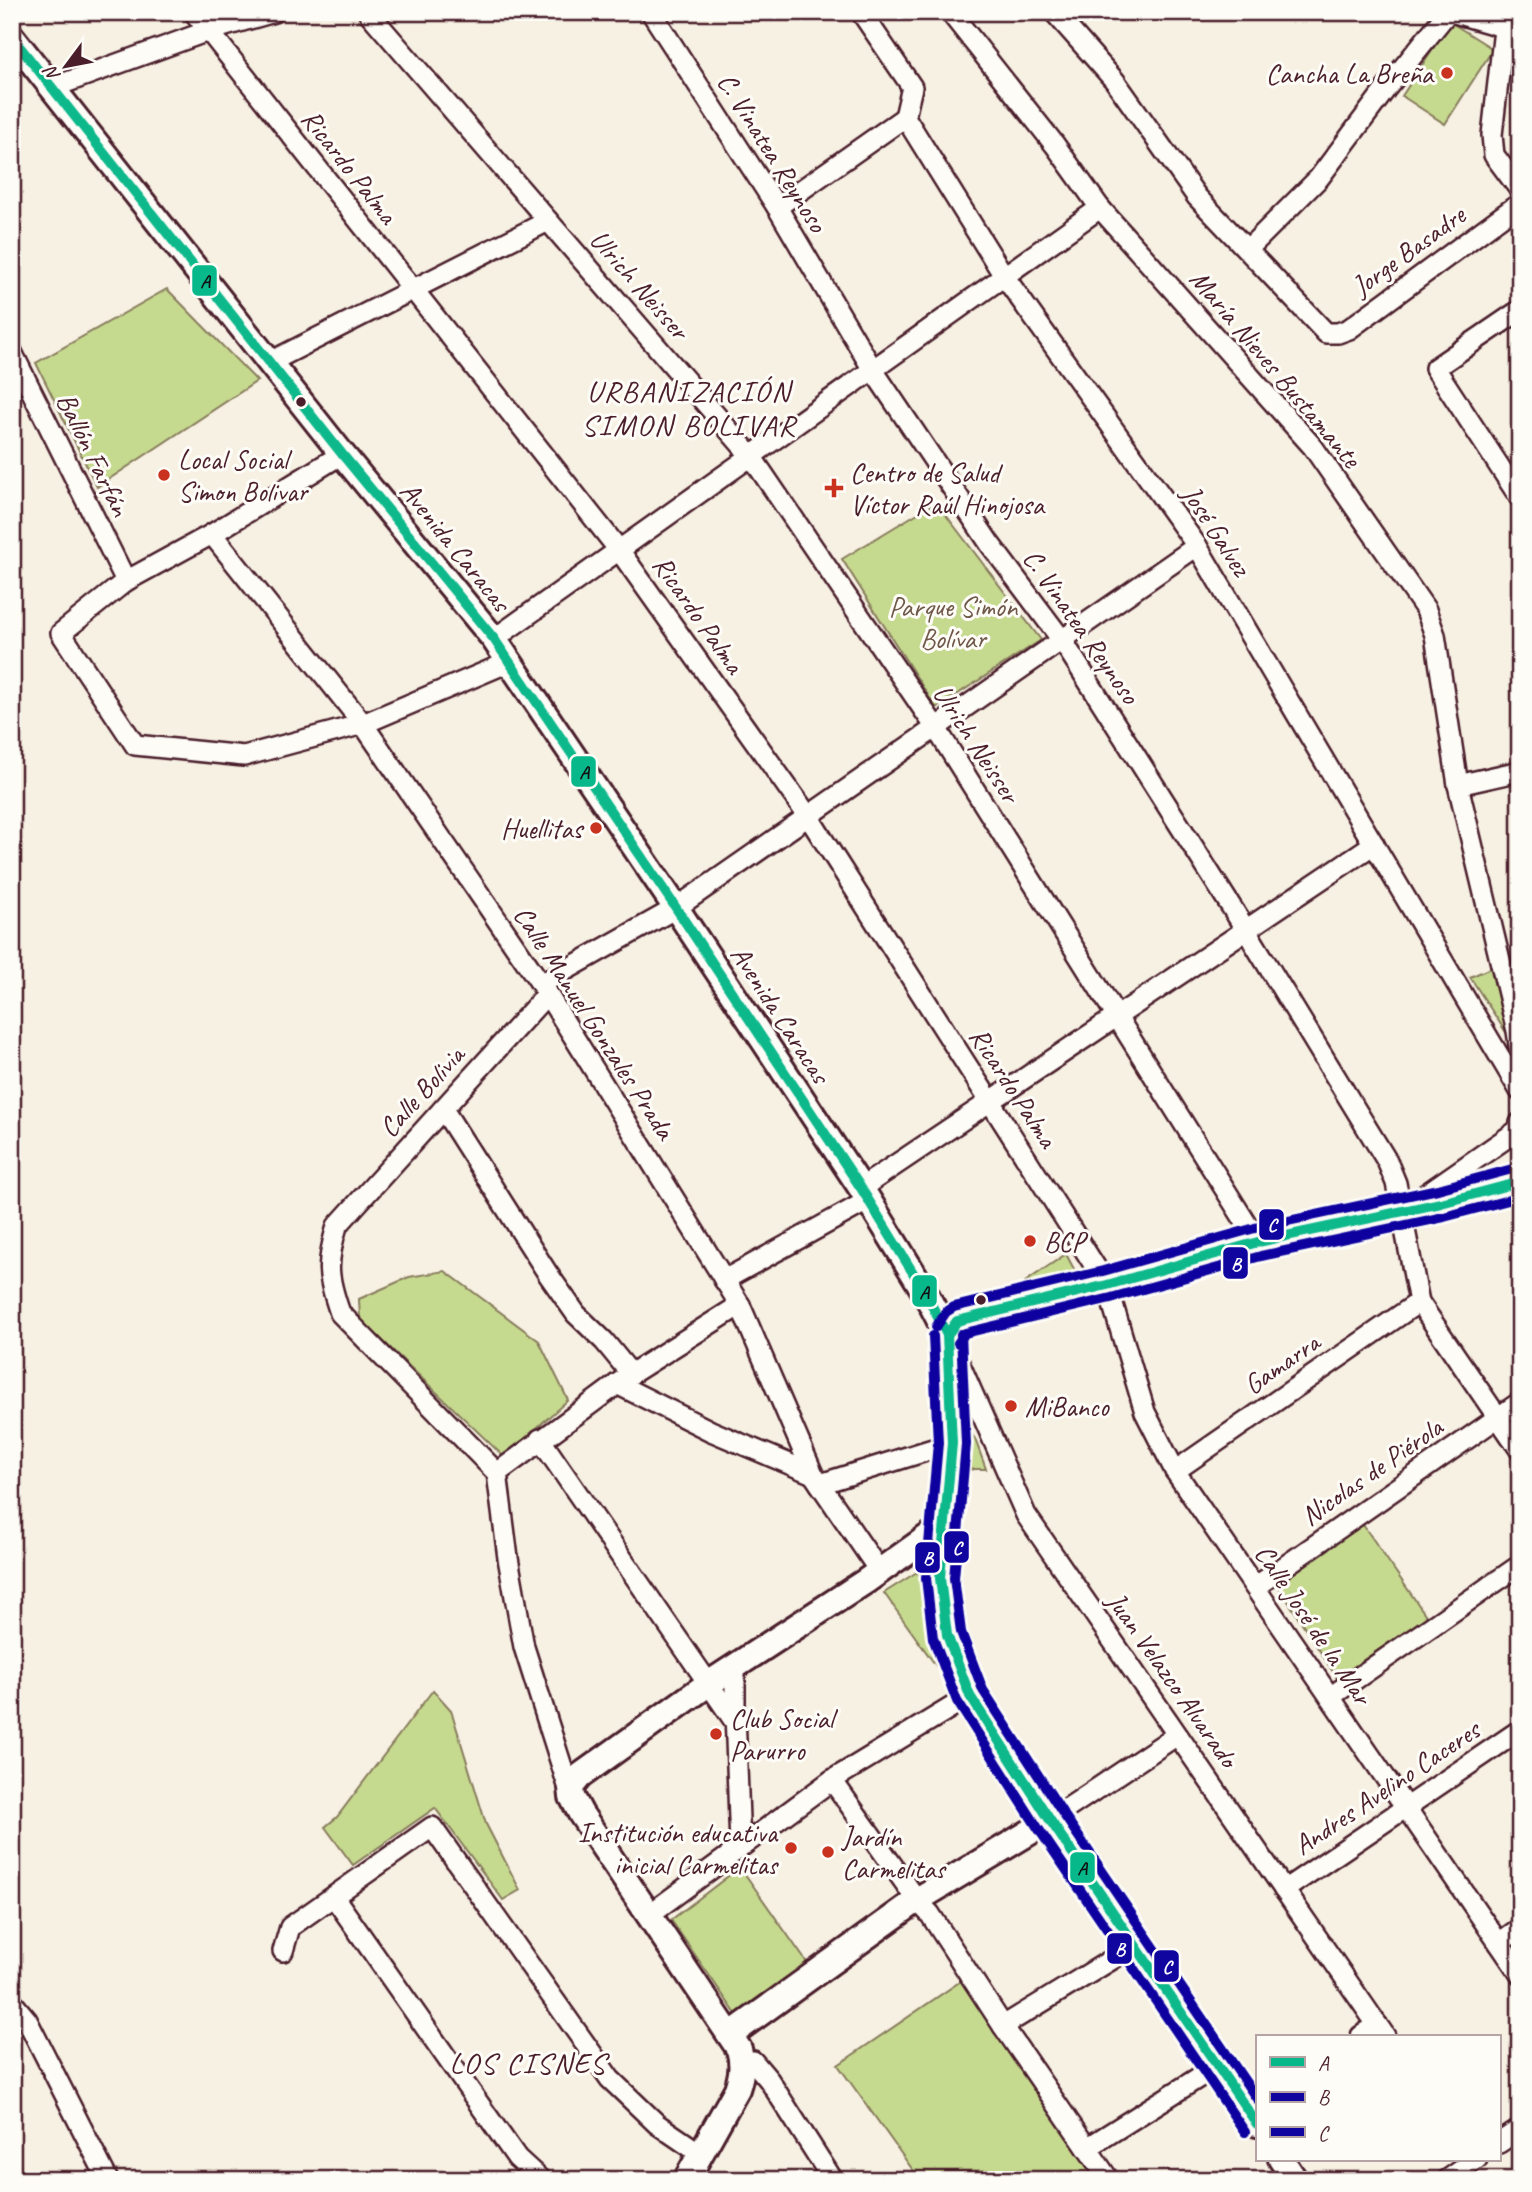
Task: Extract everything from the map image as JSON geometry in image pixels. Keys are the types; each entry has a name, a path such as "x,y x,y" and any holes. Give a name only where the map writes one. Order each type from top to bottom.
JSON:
{"main road":[{"name":"Avenida Caracas","path":"12,37 342,454 494,639 865,1194 926,1294 947,1335 952,1443 940,1578 947,1635 970,1696 1134,1946 1256,2118"},
{"path":"686,2180 737,2089 743,2061 730,2035 581,1814 570,1792 573,1783 708,1684 880,1572 946,1524"},
{"path":"730,2035 917,1900 1050,1820"},
{"path":"1282,2160 1295,2180"}],"street":[{"name":"Ricardo Palma","path":"194,12 619,550 808,816 1107,1285"},
{"path":"51,88 208,30 274,12"},
{"name":"Ulrich Neisser","path":"368,12 751,456 936,728 1258,1242"},
{"name":"C. Vinatea Reynoso","path":"651,12 776,208 873,370 990,544 1062,640 1246,930 1387,1161 1396,1183 1419,1302"},
{"path":"776,208 905,117 912,88 861,12"},
{"name":"María Nieves Bustamante","path":"950,12 1055,145 1100,208 1313,447 1426,610 1435,635 1458,785 1520,1052"},
{"path":"1054,12 1115,81 1197,197 1248,249 1319,178 1385,90 1450,12 1512,30 1492,135 1494,155 1520,190"},
{"name":"José Galvez","path":"905,117 1004,276 1197,546 1520,1091"},
{"name":"Jorge Basadre","path":"1248,249 1326,333 1338,333 1349,329 1520,203"},
{"path":"494,639 1100,208"},
{"path":"270,362 548,221"},
{"path":"1520,310 1435,368 1520,498"},
{"name":"Ballón Farfán","path":"12,352 126,581"},
{"path":"342,454 212,534 126,581 61,633 135,745 244,756 363,724 509,662"},
{"name":"Calle Manuel Gonzales Prada","path":"212,534 363,724 544,989 740,1305 816,1479 880,1572"},
{"name":"Calle Bolivia","path":"497,1473 340,1312 329,1283 329,1256 337,1226 443,1109 544,989 676,908 1197,546"},
{"path":"1458,785 1520,771"},
{"path":"724,1280 865,1194 990,1101 1374,844"},
{"path":"443,1109 548,1274 576,1314 604,1341 624,1379 711,1431 816,1479 952,1443"},
{"path":"1401,1212 1518,1130 1520,1123"},
{"path":"947,1335 957,1321 1107,1285 1258,1242 1480,1194 1520,1182"},
{"name":"Calle José de la Mar","path":"1107,1285 1145,1412 1175,1471 1520,1974"},
{"path":"1419,1302 1520,1450"},
{"name":"Gamarra","path":"1175,1471 1419,1302"},
{"path":"570,1792 524,1647 497,1473 624,1379 740,1305"},
{"name":"Juan Velazco Alvarado","path":"947,1335 1026,1515 1284,1890 1374,2032"},
{"name":"Nicolas de Piérola","path":"1255,1587 1520,1402"},
{"path":"540,1439 735,1723"},
{"path":"1330,1697 1520,1564"},
{"path":"735,1667 740,1846"},
{"path":"650,1914 832,1780 970,1696"},
{"name":"Andres Avelino Caceres","path":"1284,1890 1520,1730"},
{"path":"1050,1820 1177,1735"},
{"path":"832,1780 917,1900 930,1914 1109,2180"},
{"path":"283,1951 290,1927 432,1827 610,2079 657,2124 701,2154"},
{"path":"334,1898 517,2158 541,2180"},
{"path":"1499,1943 1520,1928"},
{"path":"1003,2026 1134,1946"},
{"path":"12,2002 27,2020 108,2180"},
{"path":"743,2061 753,2061 769,2080 833,2180"},
{"path":"1087,2148 1217,2066"},
{"path":"1500,2142 1520,2129"},
{"path":"1447,2180 1473,2160"}],"green space":[{"name":"Cancha La Breña","path":"1450,22 1493,49 1445,124 1402,96"},
{"path":"167,289 257,381 97,487 36,363"},
{"name":"Parque Simón Bolívar","path":"936,502 1041,640 936,708 842,559"},
{"path":"1495,966 1507,1034 1470,977"},
{"path":"1066,1254 1075,1271 1011,1298 1009,1293"},
{"path":"445,1271 539,1341 568,1400 504,1457 360,1319 359,1299 409,1277"},
{"path":"970,1431 986,1469 974,1469 961,1474 967,1432"},
{"path":"1361,1522 1427,1617 1337,1678 1276,1582"},
{"path":"917,1572 926,1584 932,1631 944,1677 884,1593"},
{"path":"433,1690 451,1710 486,1824 520,1890 503,1900 435,1808 353,1865 325,1827 337,1817"},
{"path":"740,1867 810,1967 738,2017 671,1920"},
{"path":"961,1981 1098,2180 920,2180 838,2065"}],"transit line":[{"name":"A","path":"12,37 342,454 494,639 861,1188 926,1294 947,1335 952,1443 940,1578 947,1635 970,1696 1050,1820 1256,2123"},
{"name":"C","path":"936,1327 946,1312 954,1307 1103,1271 1255,1228 1438,1189 1516,1168"},
{"name":"A","path":"947,1335 957,1321 1107,1285 1258,1242 1441,1203 1520,1182"},
{"name":"B","path":"958,1343 965,1333 1111,1298 1261,1256 1444,1217 1520,1197"},
{"name":"C","path":"961,1334 966,1444 954,1578 961,1632 983,1690 1062,1812 1256,2098"},
{"name":"B","path":"933,1336 938,1443 926,1578 933,1638 957,1701 1038,1828 1245,2132"}],"place":[{"name":"Cancha La Breña","path":"1447,73"},
{"name":"Local Social Simon Bolivar","path":"164,475"},
{"name":"Centro de Salud Víctor Raúl Hinojosa","path":"834,488"},
{"name":"Huellitas","path":"596,828"},
{"name":"BCP","path":"1030,1241"},
{"name":"MiBanco","path":"1011,1406"},
{"name":"Club Social Parurro","path":"716,1734"},
{"name":"Institución educativa inicial Carmelitas","path":"791,1848"},
{"name":"Jardín Carmelitas","path":"828,1852"}],"district":[{"name":"URBANIZACIÓN SIMON BOLIVAR","path":"689,408"},
{"name":"LOS CISNES","path":"528,2063"}]}
